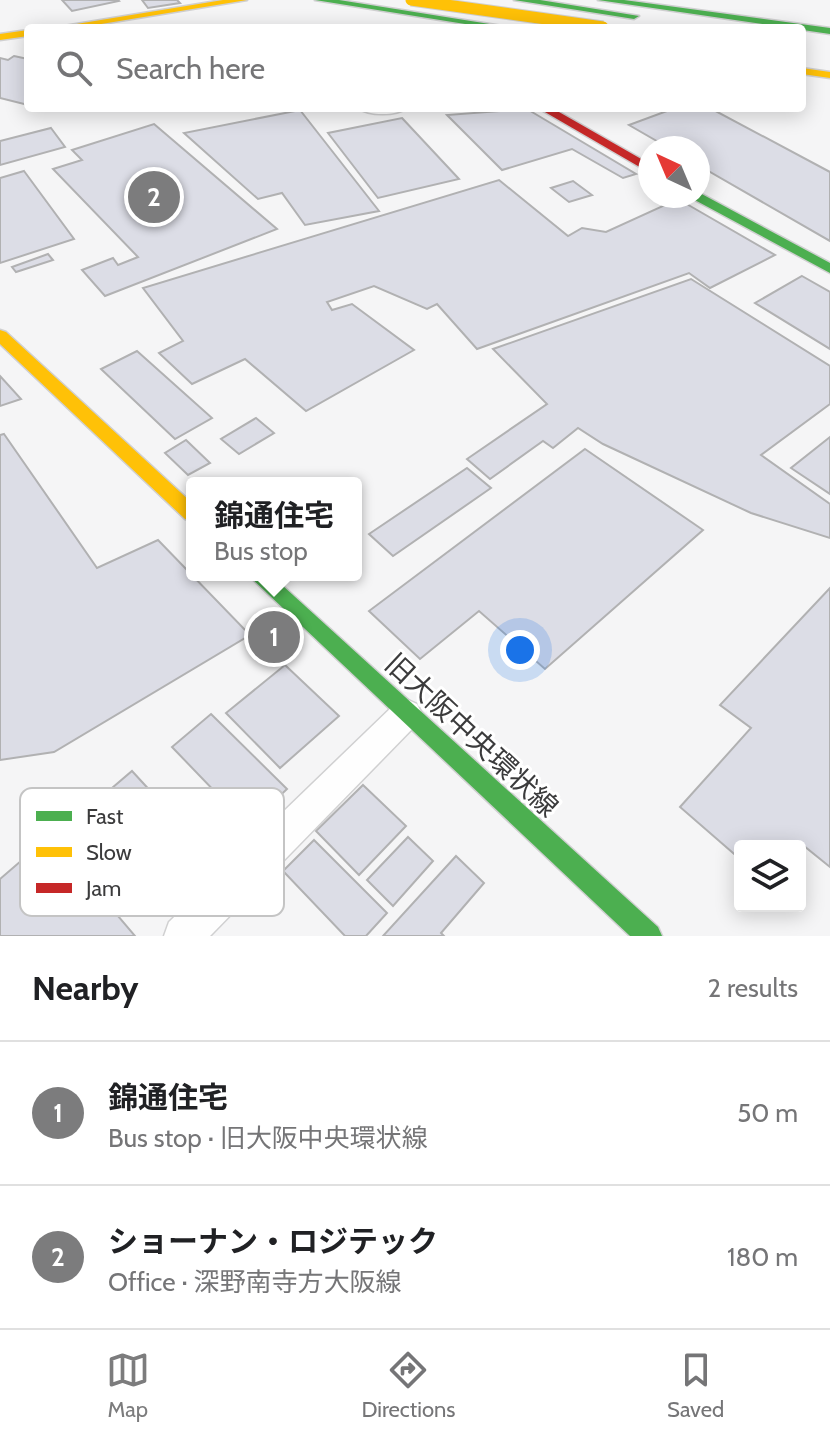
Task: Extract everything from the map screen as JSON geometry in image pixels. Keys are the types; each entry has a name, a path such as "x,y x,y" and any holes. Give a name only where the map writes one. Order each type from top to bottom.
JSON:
{"main road":[{"path":"83,24 242,0"},
{"path":"320,0 482,24"},
{"path":"411,0 578,24"},
{"path":"438,0 449,11 492,24"},
{"path":"519,0 688,24"},
{"path":"603,0 779,24"},
{"path":"806,28 830,31"},
{"path":"0,37 24,34"},
{"path":"806,41 830,44"},
{"path":"806,57 830,60"},
{"path":"806,72 830,75"},
{"path":"551,112 638,162"},
{"path":"710,203 830,269"},
{"path":"0,335 186,508"},
{"name":"旧大阪中央環状線","path":"264,581 649,936"}],"street":[{"path":"284,835 406,714"},
{"path":"183,936 203,916"}],"building":[{"path":"62,0 118,0 119,1 72,11"},
{"path":"142,0 177,0 180,3 148,8"},
{"path":"14,56 24,58 24,104 0,98 0,58 8,60"},
{"path":"302,112 379,211 305,225 282,193 258,199 184,133"},
{"path":"532,112 636,174 623,178 572,149 502,170 447,115"},
{"path":"664,112 718,112 830,172 830,241 710,172 710,136 648,136 629,125"},
{"path":"402,118 459,179 378,198 328,133"},
{"path":"154,124 277,229 105,296 82,270 113,258 118,265 138,257 53,169 82,160 72,150"},
{"path":"51,128 65,147 0,165 0,141"},
{"path":"24,171 74,239 0,263 0,178"},
{"path":"499,180 568,236 582,228 606,232 658,208 694,208 775,255 710,288 689,273 477,349 437,304 427,309 374,286 327,302 332,310 352,304 414,350 306,411 245,359 192,384 159,353 183,341 143,288"},
{"path":"573,181 592,195 569,202 551,188"},
{"path":"48,254 53,260 16,272 12,267"},
{"path":"802,276 830,292 830,349 755,303"},
{"path":"691,279 830,366 830,404 761,455 830,504 830,538 751,513 603,444 578,428 553,448 543,441 490,479 467,459 547,404 493,349"},
{"path":"137,351 212,418 175,439 101,369"},
{"path":"0,376 21,399 0,406"},
{"path":"256,418 274,433 239,454 221,439"},
{"path":"4,434 97,568 158,540 186,569 186,581 198,581 250,635 54,752 0,760 0,435"},
{"path":"830,437 830,494 791,468"},
{"path":"186,440 210,463 188,475 165,453"},
{"path":"585,449 703,530 545,669 479,611 420,659 369,611"},
{"path":"467,468 491,488 393,556 369,534"},
{"path":"830,588 830,867 806,848 806,840 734,840 734,854 680,807 751,728 720,705"},
{"path":"285,665 339,716 280,768 226,713"},
{"path":"211,714 287,789 284,792 284,788 211,788 172,747"},
{"path":"132,771 148,788 112,788"},
{"path":"363,785 406,826 359,875 316,831"},
{"path":"408,837 433,861 393,906 367,880"},
{"path":"314,840 387,913 366,936 345,936 284,870"},
{"path":"456,856 484,883 441,933 444,936 383,936"},
{"path":"20,862 20,916 118,916 135,936 0,936 0,879"}],"traffic: fast":[{"path":"320,0 483,24"},
{"path":"519,0 634,16"},
{"path":"603,0 779,24"},
{"path":"806,28 830,31"},
{"path":"710,203 830,269"},
{"path":"264,581 649,936"}],"traffic: slow":[{"path":"83,24 242,0"},
{"path":"411,0 582,24"},
{"path":"0,37 24,34"},
{"path":"806,72 830,75"},
{"path":"0,335 186,508"}],"traffic: jam":[{"path":"551,112 638,162"}],"place":[{"name":"ショーナン・ロジテック","path":"154,197"},
{"name":"錦通住宅","path":"274,637"}]}
